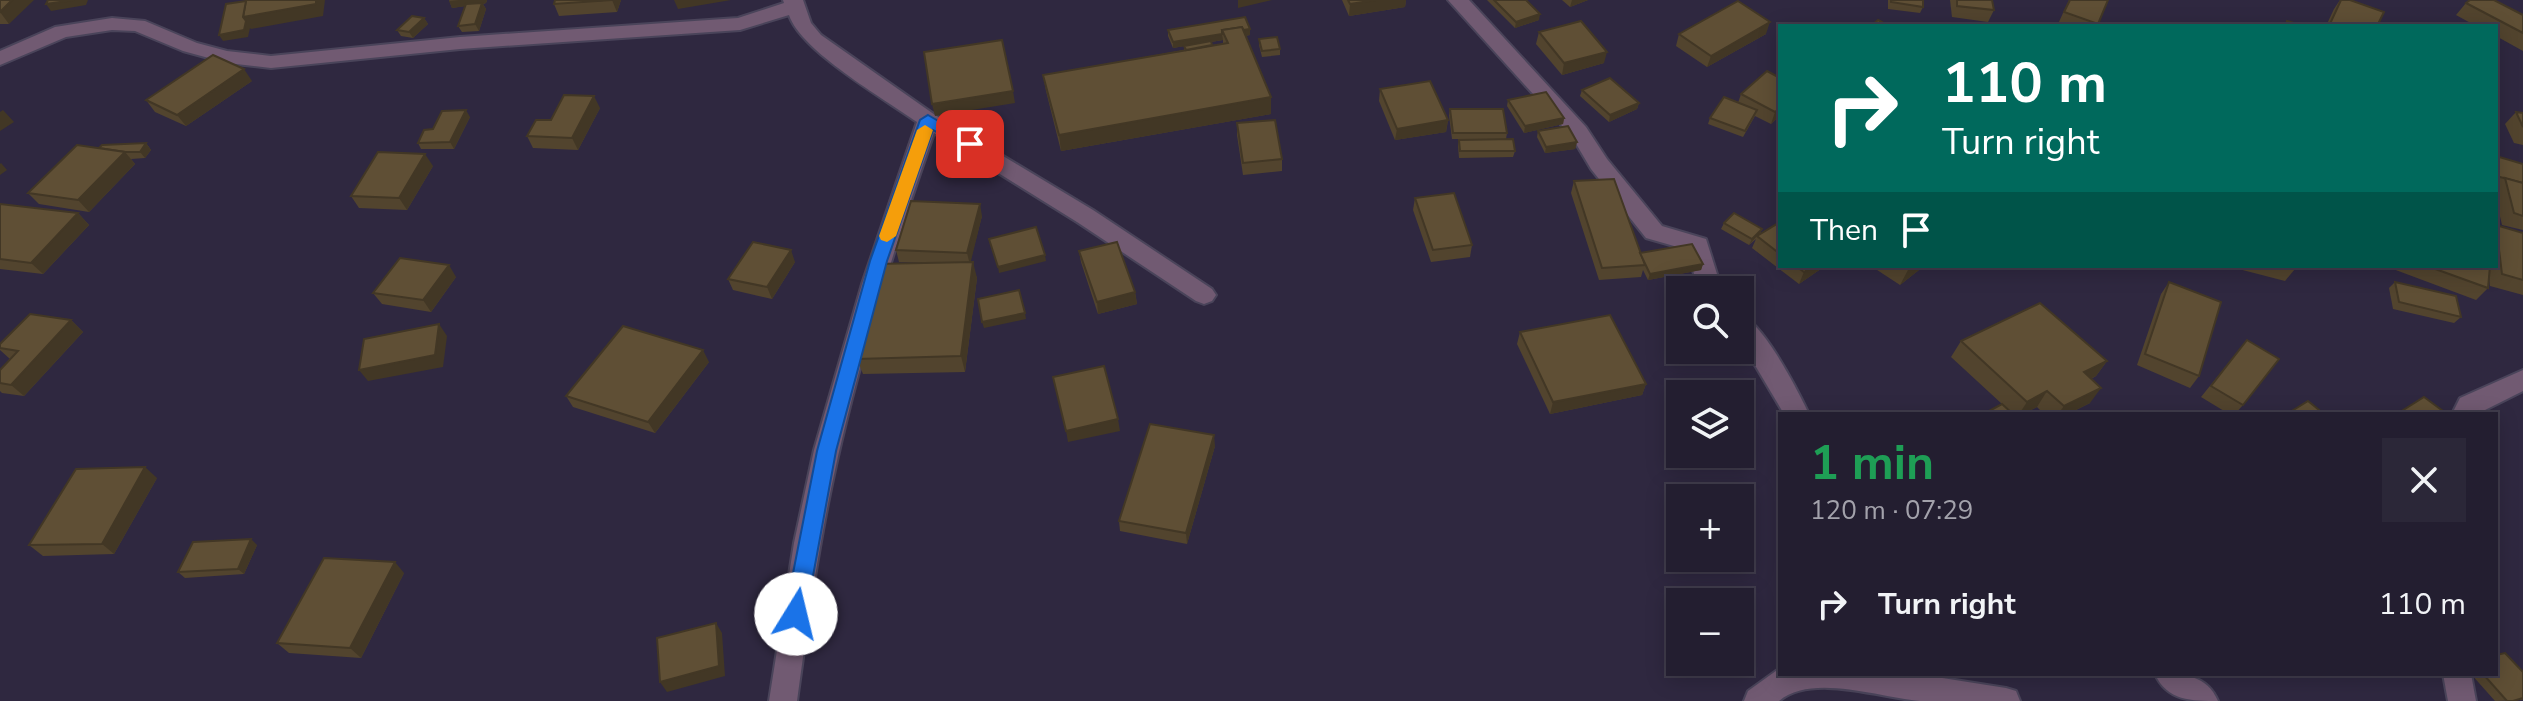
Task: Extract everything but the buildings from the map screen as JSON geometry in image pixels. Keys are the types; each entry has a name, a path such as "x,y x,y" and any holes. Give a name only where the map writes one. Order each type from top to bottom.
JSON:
{"street":[{"path":"1458,0 1579,132 1599,164 1654,232 1698,245 1706,276"},
{"path":"0,59 62,31 112,24 138,25 190,47 227,57 271,62 475,42 740,24 794,3 802,25 814,39 928,120 1085,216 1204,295"},
{"path":"783,701 800,585 826,451 878,261 928,120"},
{"path":"1754,341 1796,412"},
{"path":"2465,412 2469,405 2523,380"},
{"path":"1758,701 1783,680 1826,676"},
{"path":"1844,676 2006,701"},
{"path":"2172,676 2204,701"},
{"path":"2457,676 2462,701"}],"slow traffic":[{"path":"887,236 925,130"}],"route":[{"path":"796,614 826,451 878,261 928,120 970,144"}]}
